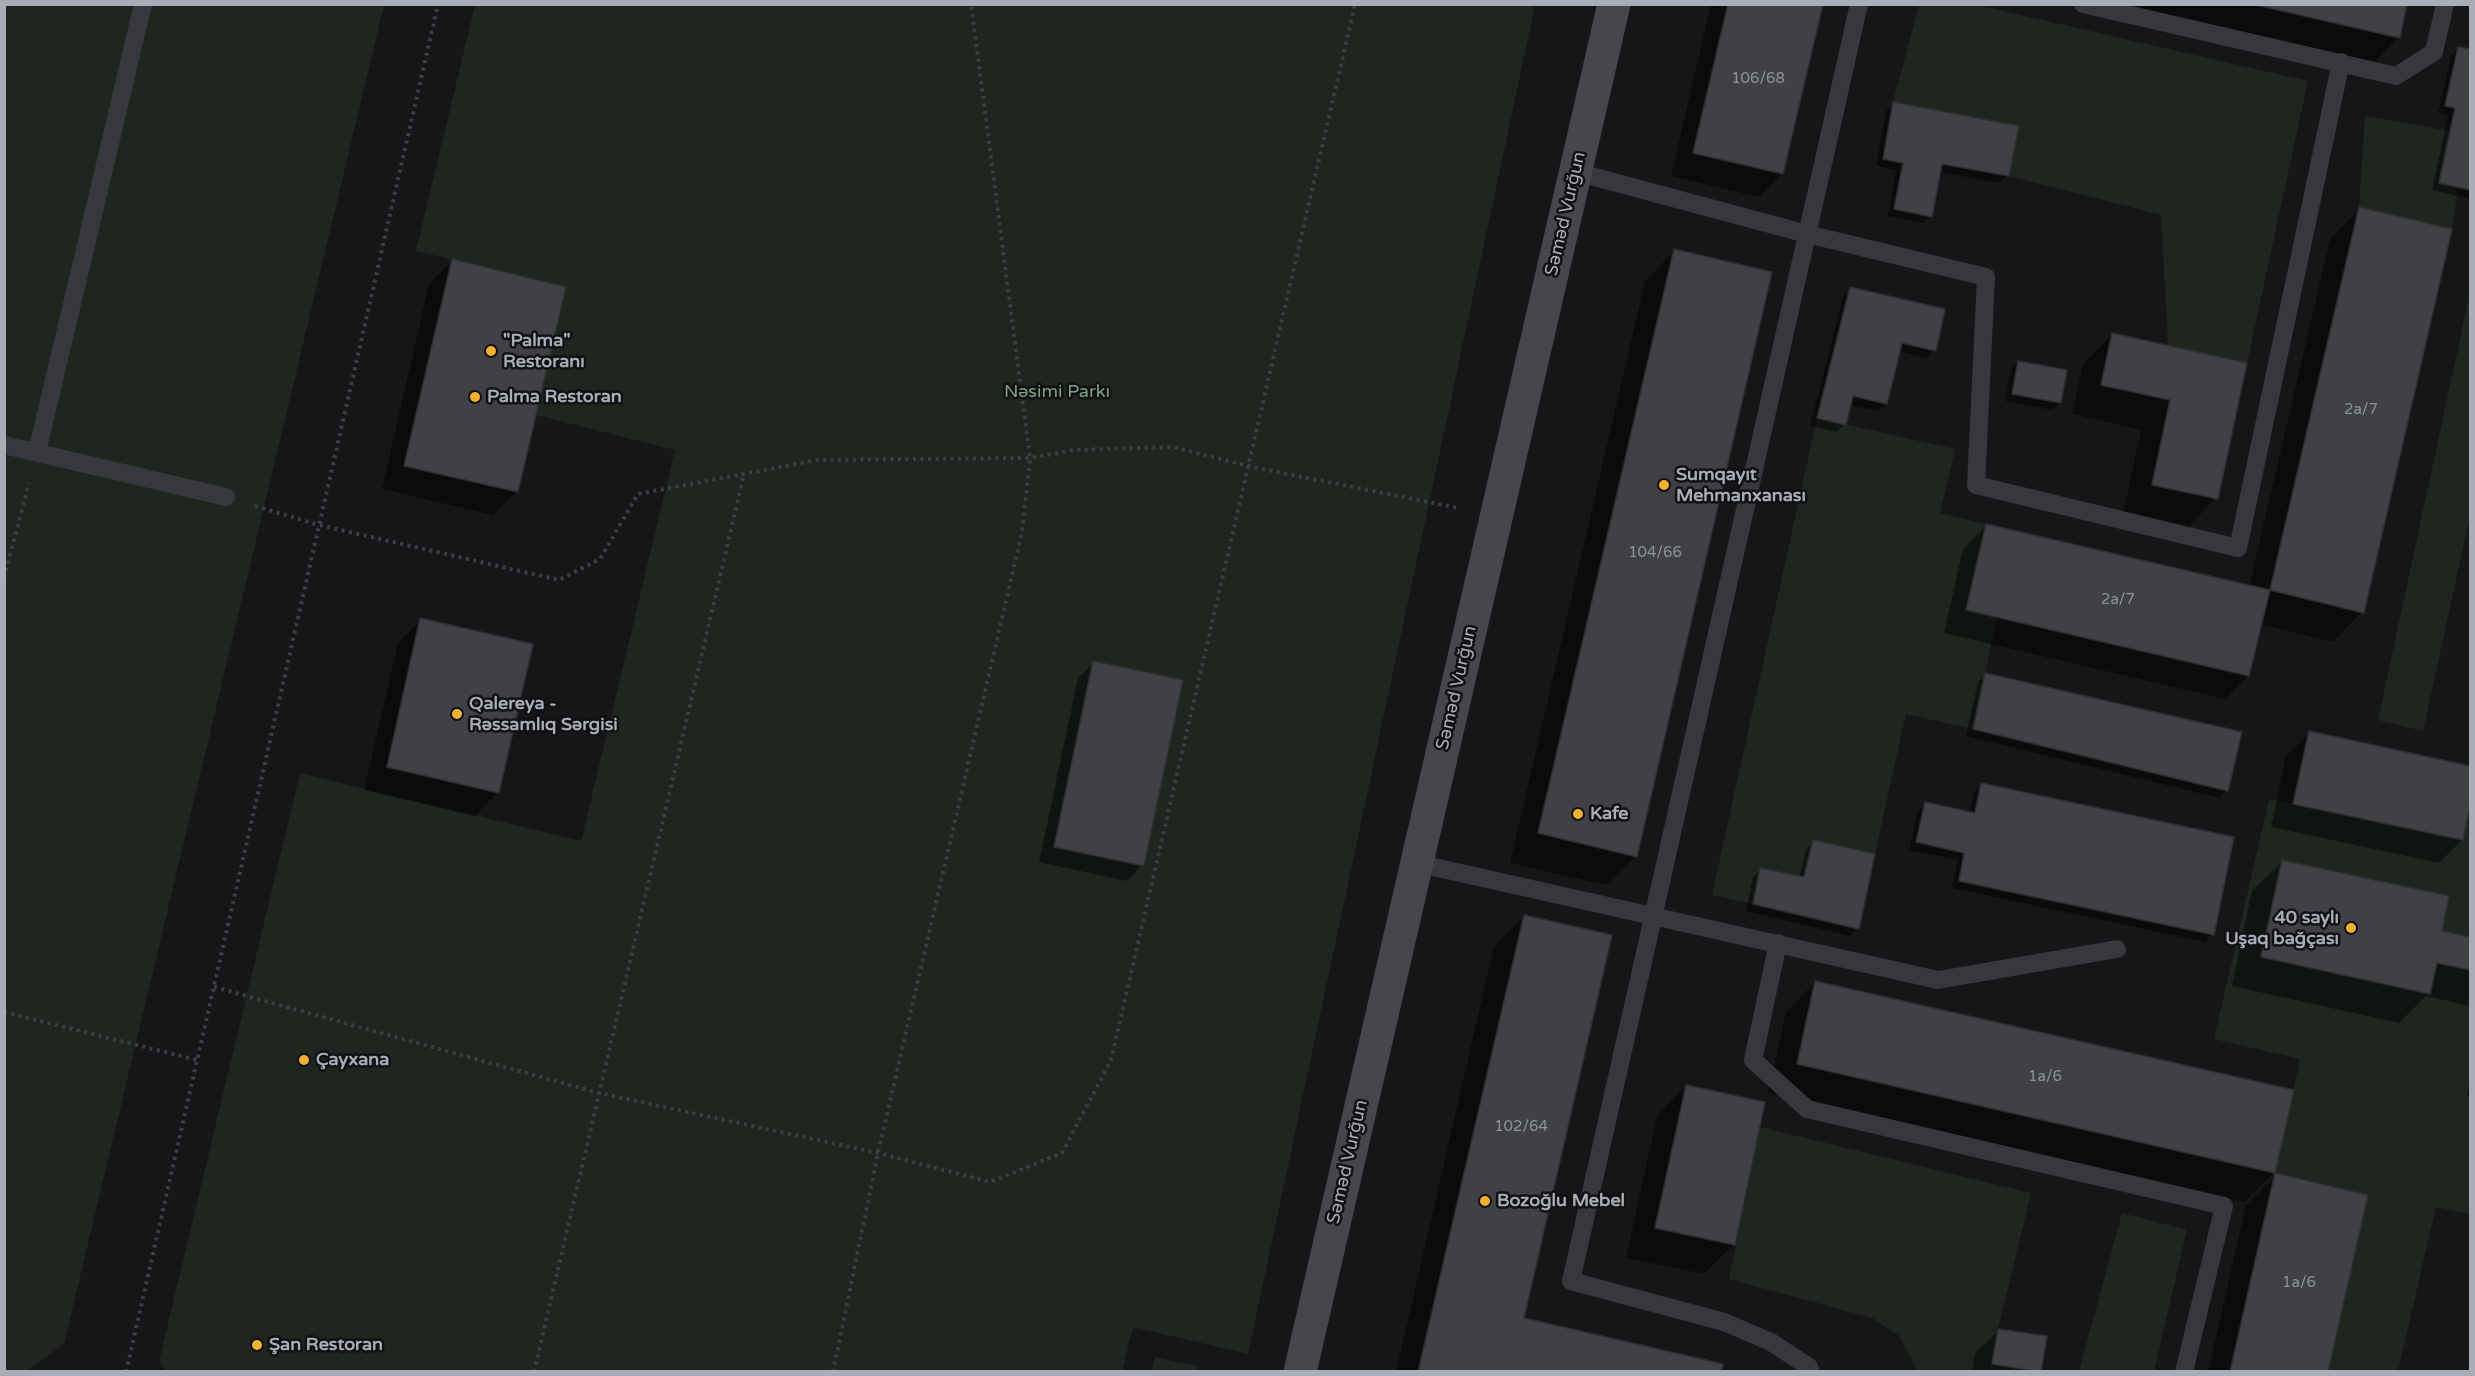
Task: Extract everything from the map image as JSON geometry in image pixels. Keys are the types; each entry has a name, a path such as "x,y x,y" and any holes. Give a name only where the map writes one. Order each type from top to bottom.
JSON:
{"main road":[{"name":"Səməd Vurğun","path":"1300,1371 1614,4"}],"lane":[{"path":"37,452 143,4"},
{"path":"1812,1371 1771,1342 1725,1322 1571,1281 1859,4"},
{"path":"2083,4 2396,76 2434,52 2445,4"},
{"path":"1576,172 1807,234 1986,277 1976,485 2238,548 2341,62"},
{"path":"4,445 226,497"},
{"path":"1416,863 1938,980 2117,949"},
{"path":"1778,944 1753,1060 1808,1109 2224,1206 2184,1371"}],"path":[{"path":"126,1371 438,4"},
{"path":"833,1371 878,1153 1022,532 1030,458 971,4"},
{"path":"214,987 599,1093 878,1153 990,1182 1062,1153 1111,1059 1355,4"},
{"path":"226,497 319,525 559,580 600,559 638,494 817,460 1030,458 1074,450 1173,447 1248,466 1497,516"},
{"path":"4,578 37,452"},
{"path":"534,1371 744,474"},
{"path":"4,1012 197,1060"}],"green space":[{"path":"5,5 384,5 64,1344 27,1371 5,1372"},
{"name":"Nəsimi Parkı","path":"475,5 1535,5 1248,1354 1133,1327 1122,1372 168,1372 159,1361 300,773 581,841 675,450 536,415 566,287 416,251"},
{"path":"1919,5 1977,5 2308,81 2247,363 2168,345 2161,215 2009,176 2018,126 1893,102"},
{"path":"2365,116 2450,131 2439,182 2458,187 2452,229 2359,207"},
{"path":"2470,292 2470,516 2423,731 2378,720"},
{"path":"1817,418 1955,449 1940,513 1986,524 1966,610 1997,617 1973,729 1906,714 1875,854 1804,877 1761,868 1753,904 1712,895"},
{"path":"2269,799 2463,840 2470,806 2470,937 2442,931 2449,896 2282,860 2261,957 2430,994 2437,963 2470,970 2470,1214 2436,1207 2398,1371 2328,1371 2368,1195 2275,1173 2300,1059 2214,1039"},
{"path":"1760,1127 2031,1193 1998,1329 1992,1364 2035,1371 1918,1371 1899,1336 1872,1318 1729,1279"},
{"path":"2122,1213 2187,1230 2154,1371 2079,1371"},
{"path":"1155,1357 1198,1366 1197,1371 1152,1371"}],"building":[{"path":"1728,4 1823,4 1783,174 1693,153"},
{"path":"2252,4 2407,4 2400,38"},
{"path":"2458,47 2470,49 2470,190 2439,183 2455,108 2445,106"},
{"path":"1893,102 2019,126 2009,176 1942,164 1932,217 1894,209 1903,163 1883,159"},
{"path":"2359,207 2452,229 2364,613 2270,590"},
{"path":"1674,249 1772,272 1637,857 1538,833"},
{"name":"\"Palma\" Restoranı","path":"452,259 566,287 518,492 404,466"},
{"path":"1850,287 1945,309 1936,351 1902,343 1887,404 1853,396 1846,425 1817,418"},
{"path":"2112,333 2247,363 2218,499 2152,485 2170,400 2101,385"},
{"path":"2018,361 2067,370 2061,403 2012,394"},
{"path":"1986,524 2270,590 2249,676 1966,610"},
{"path":"420,618 533,644 499,793 387,767"},
{"path":"1093,661 1183,680 1144,866 1054,847"},
{"path":"1985,673 2242,732 2228,791 1973,729"},
{"path":"2309,731 2470,766 2470,806 2463,840 2293,804"},
{"path":"1981,783 2234,837 2214,935 1959,881 1964,853 1916,842 1925,802 1975,813"},
{"path":"1813,840 1875,854 1859,929 1753,904 1760,868 1804,877"},
{"path":"2282,860 2449,896 2442,931 2470,937 2470,970 2437,963 2430,994 2261,957"},
{"path":"1524,915 1612,935 1524,1318 1723,1364 1721,1372 1418,1372"},
{"path":"1815,981 2294,1090 2275,1173 1797,1064"},
{"path":"1686,1085 1765,1102 1735,1245 1655,1228"},
{"path":"2275,1173 2368,1195 2328,1372 2230,1372"},
{"path":"1998,1329 2047,1336 2041,1372 1992,1364"}],"place":[{"name":"\"Palma\" Restoranı","path":"491,351"},
{"name":"Palma Restoran","path":"475,397"},
{"name":"Sumqayıt Mehmanxanası","path":"1664,485"},
{"name":"Qalereya - Rəssamlıq Sərgisi","path":"457,714"},
{"name":"Kafe","path":"1578,814"},
{"name":"40 saylı Uşaq bağçası","path":"2351,928"},
{"name":"Çayxana","path":"304,1060"},
{"name":"Bozoğlu Mebel","path":"1485,1201"},
{"name":"Şan Restoran","path":"257,1345"}]}
